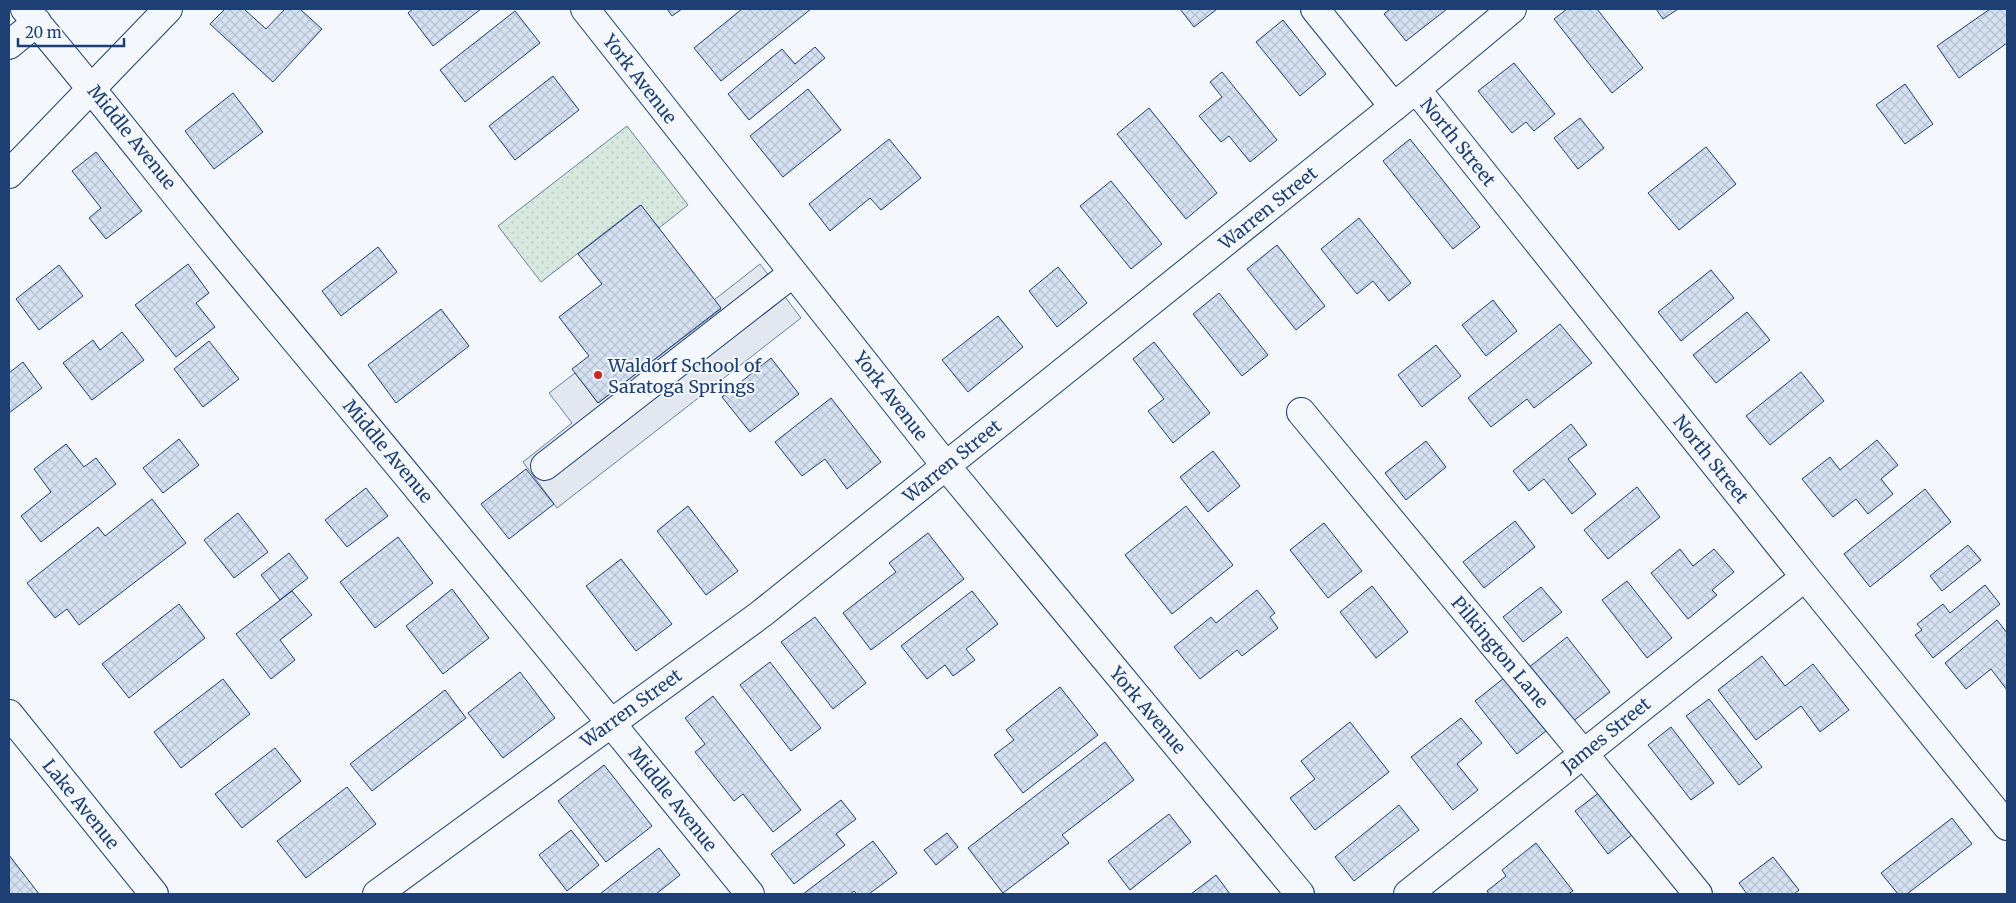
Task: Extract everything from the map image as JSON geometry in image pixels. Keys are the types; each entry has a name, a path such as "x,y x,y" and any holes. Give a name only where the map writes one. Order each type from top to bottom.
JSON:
{"street":[{"path":"9,174 168,9"},
{"name":"York Avenue","path":"585,9 946,466 1300,894"},
{"name":"North Street","path":"1316,9 1394,107"},
{"name":"Warren Street","path":"377,894 761,614 1394,107 1512,9"},
{"path":"9,45 31,15"},
{"name":"Middle Avenue","path":"31,15 92,87 225,254 612,722 750,894"},
{"name":"North Street","path":"1416,89 1805,577 2007,826"},
{"path":"545,466 794,273"},
{"name":"Pilkington Lane","path":"1301,412 1584,753 1698,894"},
{"name":"James Street","path":"1408,894 1805,577"},
{"name":"Lake Avenue","path":"9,714 154,894"}],"shaded area":[{"path":"627,126 688,205 659,228 640,205 541,282 498,226"},
{"path":"760,264 801,318 557,508 523,462 572,423 549,393 575,373 598,403 721,309 714,300"}],"building":[{"path":"225,9 244,9 266,29 285,9 300,9 322,29 273,82 210,24"},
{"path":"413,9 481,9 433,46 408,13"},
{"path":"667,9 682,9 672,16"},
{"path":"742,9 811,9 721,81 694,48"},
{"path":"1180,9 1217,9 1194,27"},
{"path":"1390,9 1447,9 1406,41 1384,14"},
{"path":"1567,9 1597,9 1643,68 1612,93 1554,19"},
{"path":"1656,9 1678,9 1663,19"},
{"path":"1990,9 2007,9 2007,43 1959,78 1937,46"},
{"path":"515,11 540,43 465,102 440,70"},
{"path":"1283,20 1326,74 1300,96 1256,42"},
{"path":"815,47 825,58 749,120 728,94 782,49 795,64"},
{"path":"1514,63 1555,114 1534,131 1526,122 1512,133 1478,91"},
{"path":"1222,72 1277,140 1250,162 1229,136 1221,142 1199,116 1222,97 1210,82"},
{"path":"553,76 579,110 515,160 489,126"},
{"path":"1905,84 1933,124 1905,144 1876,105"},
{"path":"808,89 841,130 783,177 750,136"},
{"path":"233,93 263,132 214,169 185,131"},
{"path":"1149,108 1217,193 1186,219 1117,134"},
{"path":"1580,118 1604,148 1578,169 1554,138"},
{"path":"889,139 921,178 881,210 870,198 830,231 809,204"},
{"path":"1410,139 1480,227 1453,249 1383,161"},
{"path":"1706,147 1736,184 1679,230 1648,193"},
{"path":"96,152 142,211 106,239 89,218 101,208 72,171"},
{"path":"1111,181 1162,244 1131,269 1080,206"},
{"path":"641,205 721,308 598,403 572,369 589,356 559,317 602,284 578,254"},
{"path":"1359,218 1411,283 1389,301 1373,281 1357,294 1321,249"},
{"path":"1277,245 1325,306 1296,330 1247,269"},
{"path":"378,247 397,272 341,316 322,291"},
{"path":"188,264 209,293 196,303 215,327 176,357 135,305"},
{"path":"59,265 83,296 39,330 16,299"},
{"path":"1058,267 1087,303 1057,327 1029,291"},
{"path":"1711,270 1734,298 1681,341 1658,312"},
{"path":"1219,293 1268,355 1242,376 1193,314"},
{"path":"1493,300 1517,331 1486,356 1462,325"},
{"path":"441,309 469,346 396,403 368,365"},
{"path":"1747,312 1770,340 1716,383 1693,355"},
{"path":"998,316 1023,347 968,392 942,360"},
{"path":"1560,324 1592,363 1534,408 1527,399 1491,427 1468,398"},
{"path":"122,332 144,360 92,400 63,363 93,340 100,350"},
{"path":"209,341 239,379 203,407 174,369"},
{"path":"1154,342 1210,413 1173,443 1148,411 1164,399 1133,359"},
{"path":"1436,345 1461,376 1422,407 1398,375"},
{"path":"771,358 799,394 750,432 722,397"},
{"path":"23,362 42,388 9,413 9,373"},
{"path":"1801,372 1824,401 1770,445 1746,416"},
{"path":"831,398 881,462 847,489 825,459 802,476 775,442"},
{"path":"1571,424 1587,445 1568,459 1596,494 1572,514 1544,479 1529,491 1513,471"},
{"path":"179,439 199,465 163,493 143,468"},
{"path":"1877,440 1898,465 1881,479 1893,494 1868,514 1856,499 1833,517 1802,479 1830,457 1840,470"},
{"path":"1426,441 1446,467 1406,500 1385,473"},
{"path":"66,444 84,467 96,458 116,484 41,542 21,516 51,492 34,469"},
{"path":"1213,451 1240,486 1208,512 1180,477"},
{"path":"526,469 554,504 509,539 481,504"},
{"path":"1637,487 1660,517 1608,559 1584,530"},
{"path":"366,488 388,516 347,547 325,520"},
{"path":"1925,489 1951,522 1870,587 1844,554"},
{"path":"152,499 186,543 79,625 67,609 55,618 27,583 98,527 105,536"},
{"path":"688,506 738,571 706,595 657,531"},
{"path":"1186,506 1233,565 1172,614 1125,555"},
{"path":"238,513 268,552 234,578 204,540"},
{"path":"1515,521 1535,547 1484,588 1463,562"},
{"path":"1324,523 1362,571 1328,598 1290,550"},
{"path":"928,533 964,579 871,650 843,613 896,572 889,563"},
{"path":"398,537 433,583 375,628 340,582"},
{"path":"1968,545 1981,560 1942,591 1930,576"},
{"path":"1680,549 1693,566 1714,549 1734,572 1712,590 1717,595 1688,619 1651,573"},
{"path":"289,553 308,578 280,600 261,575"},
{"path":"621,559 672,624 636,651 586,586"},
{"path":"1627,581 1672,638 1647,658 1602,600"},
{"path":"1985,585 2000,604 1933,658 1915,635 1922,630 1917,624 1943,604 1950,613"},
{"path":"1372,586 1408,632 1376,658 1340,612"},
{"path":"1541,587 1562,612 1523,642 1503,617"},
{"path":"452,589 489,638 443,674 406,626"},
{"path":"1257,590 1275,613 1270,617 1278,628 1242,656 1237,650 1200,679 1174,647 1211,617 1216,623"},
{"path":"292,591 312,615 280,640 295,660 271,679 236,634"},
{"path":"972,591 998,624 966,649 975,660 953,676 945,665 927,679 901,646"},
{"path":"179,604 205,638 129,698 102,664"},
{"path":"815,617 866,683 833,709 781,642"},
{"path":"1997,620 2007,633 2007,690 1991,669 1966,689 1945,663"},
{"path":"1567,637 1610,692 1572,722 1528,668"},
{"path":"1762,656 1785,686 1813,664 1849,710 1820,732 1801,706 1756,740 1718,690"},
{"path":"770,662 821,728 791,751 740,685"},
{"path":"520,672 555,718 503,758 468,713"},
{"path":"1504,678 1546,731 1517,754 1475,701"},
{"path":"223,679 250,714 181,768 154,732"},
{"path":"1060,687 1098,735 1023,793 994,755 1014,740 1006,730"},
{"path":"445,690 466,718 372,791 350,764"},
{"path":"713,696 801,810 773,832 743,794 734,801 695,752 705,744 685,718"},
{"path":"1709,699 1762,767 1739,785 1686,716"},
{"path":"1461,718 1482,743 1457,764 1478,790 1453,810 1411,757"},
{"path":"1350,722 1389,772 1315,830 1290,798 1315,779 1301,761"},
{"path":"1671,727 1714,783 1691,800 1648,745"},
{"path":"1105,742 1134,780 1062,835 1069,843 1003,893 968,848"},
{"path":"275,748 301,781 242,828 215,794"},
{"path":"604,765 652,826 606,862 558,801"},
{"path":"347,787 376,824 306,878 277,841"},
{"path":"1600,792 1633,834 1608,854 1575,811"},
{"path":"841,800 856,819 836,834 845,845 794,884 771,854"},
{"path":"1399,805 1419,830 1354,881 1335,857"},
{"path":"1169,814 1191,842 1130,890 1108,861"},
{"path":"1952,818 1972,844 1907,894 1898,894 1881,873"},
{"path":"571,830 599,865 567,891 539,855"},
{"path":"947,833 958,847 936,865 924,850"},
{"path":"873,841 897,873 869,894 857,894 854,891 850,894 803,894"},
{"path":"1536,843 1573,891 1568,894 1489,894 1487,891 1506,876 1502,870"},
{"path":"659,848 680,875 656,894 600,894"},
{"path":"9,855 39,894 9,894"},
{"path":"1773,857 1799,890 1794,894 1747,894 1739,883"},
{"path":"1216,875 1230,894 1191,894"}],"place":[{"name":"Waldorf School of Saratoga Springs","path":"598,375"}]}
